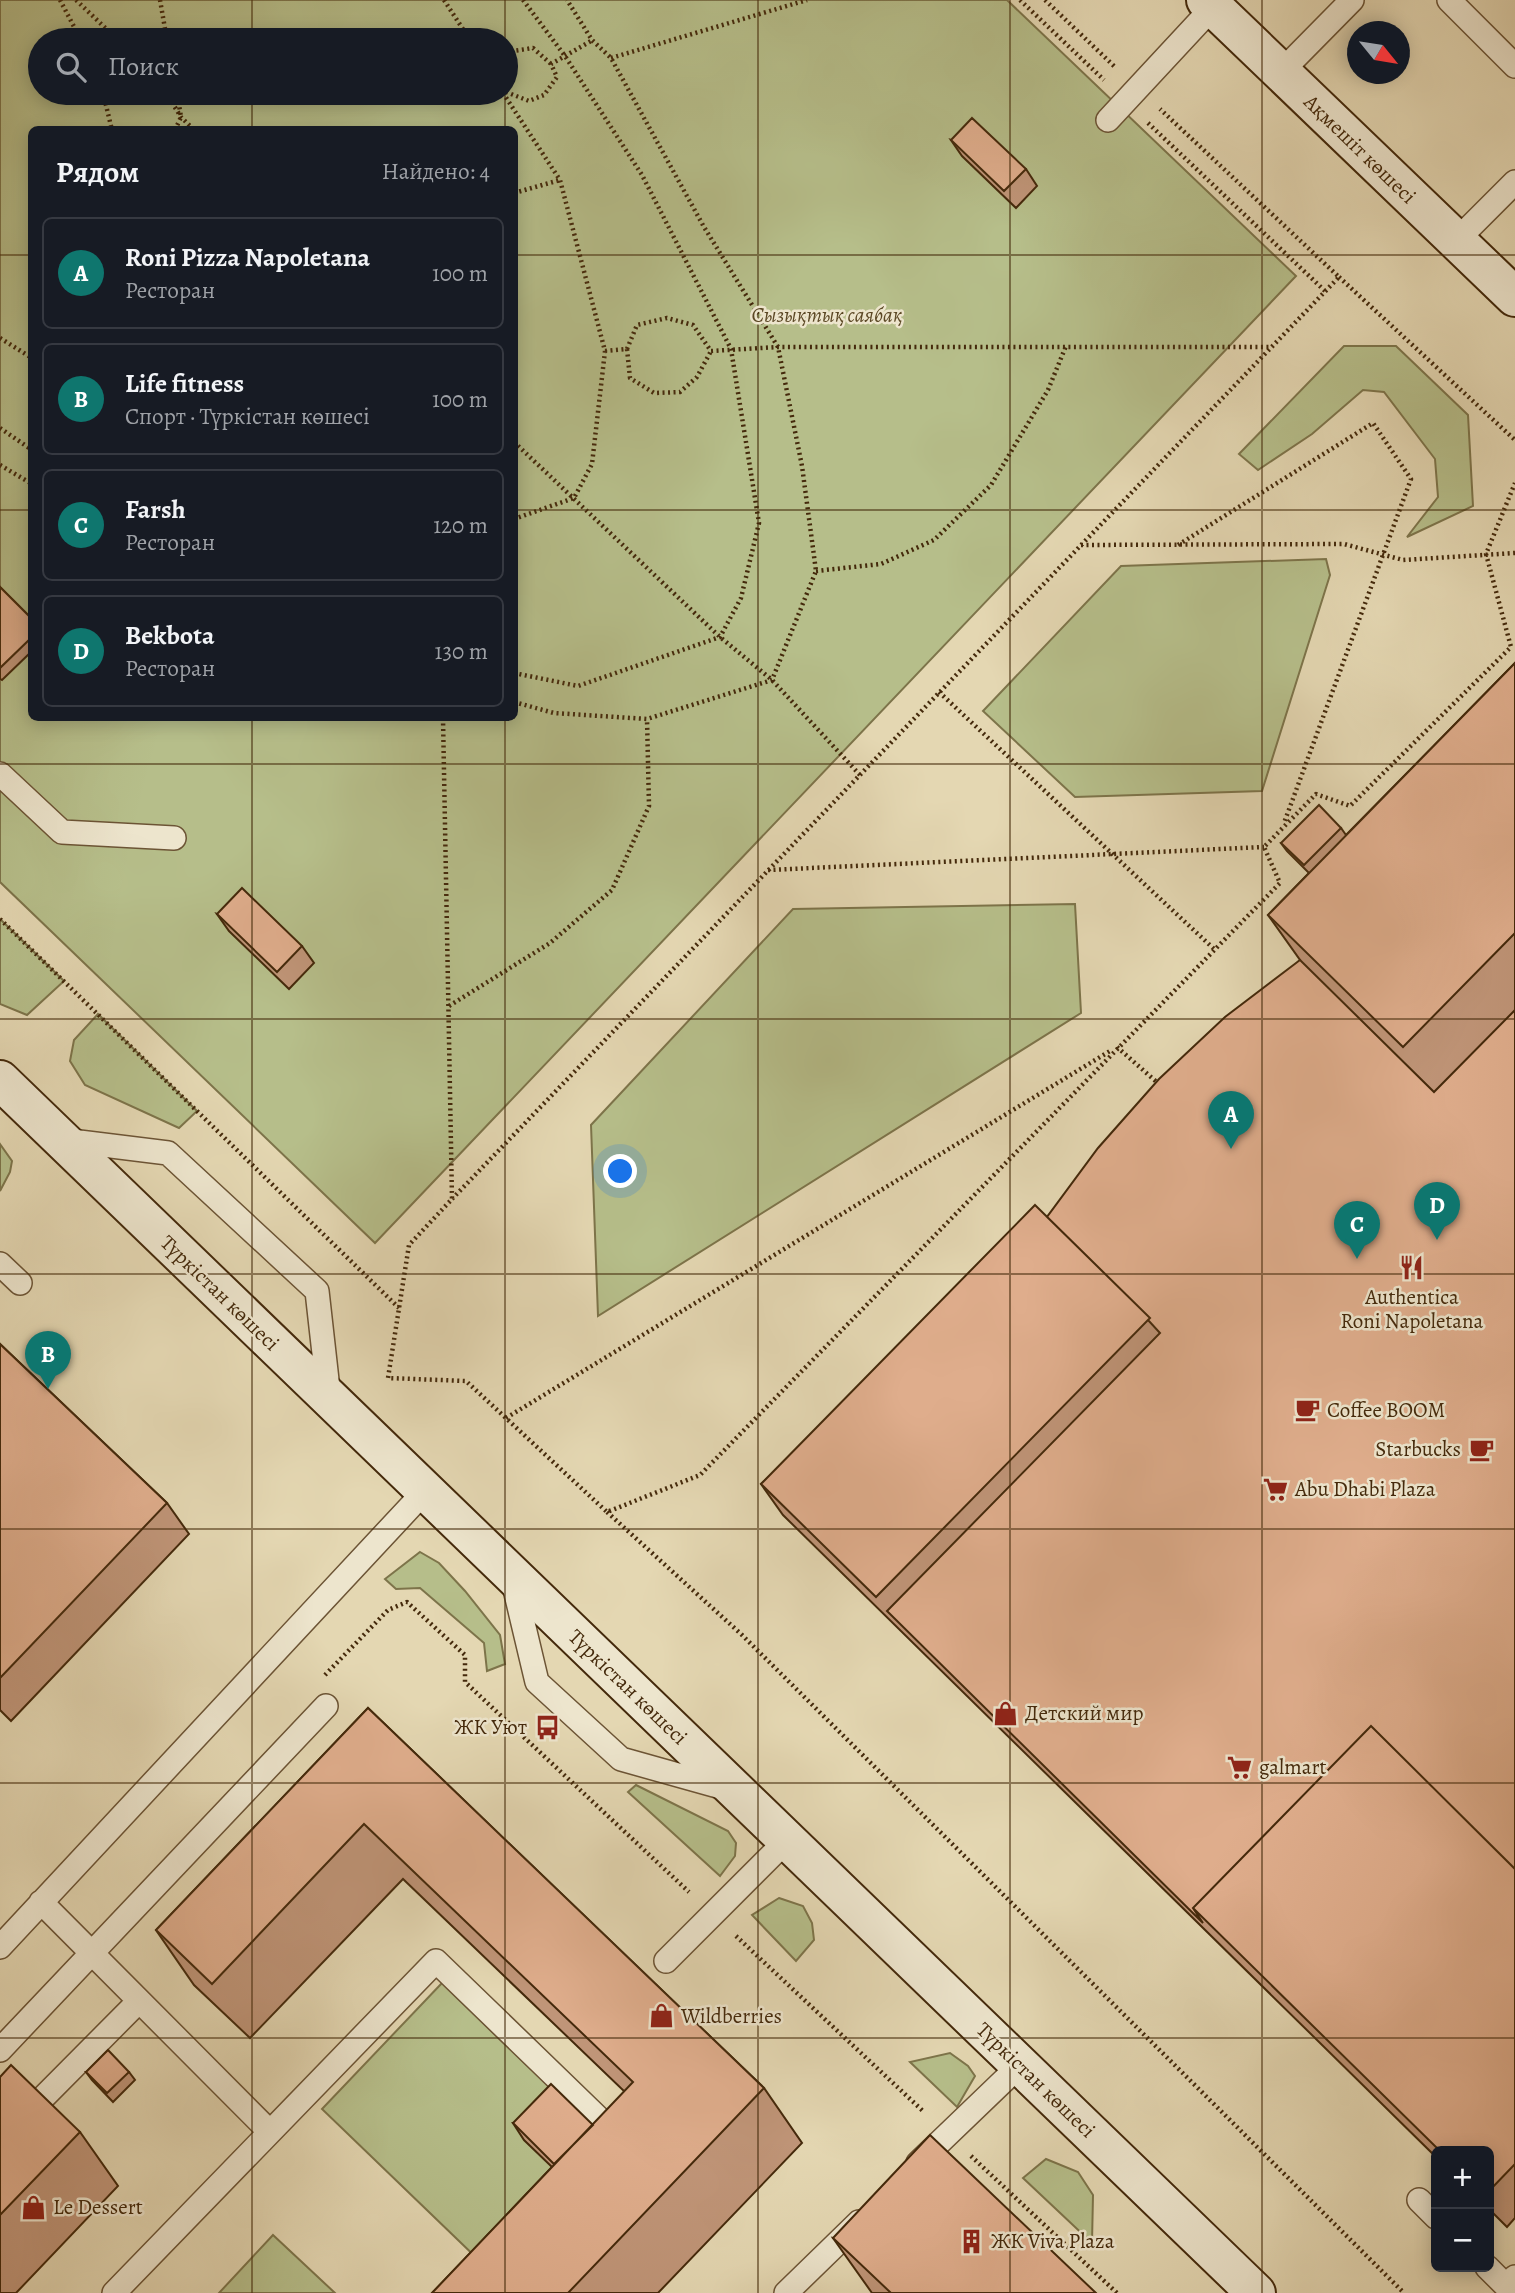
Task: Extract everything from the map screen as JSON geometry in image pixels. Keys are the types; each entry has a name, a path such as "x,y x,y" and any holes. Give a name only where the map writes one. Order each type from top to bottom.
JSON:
{"main road":[{"name":"Ақмешіт көшесі","path":"1209,4 1515,297"},
{"name":"Түркістан көшесі","path":"0,1080 1256,2293"}],"lane":[{"path":"1281,72 1352,0"},
{"path":"1449,0 1515,66"},
{"path":"1108,120 1209,4"},
{"path":"1456,241 1515,182"},
{"path":"0,774 61,832 174,838"},
{"path":"62,1140 168,1153 317,1291 329,1398"},
{"path":"0,1264 20,1283"},
{"path":"0,1947 425,1491"},
{"path":"512,1574 537,1682 621,1759 737,1792"},
{"path":"0,2050 326,1706"},
{"path":"666,1961 787,1840"},
{"path":"41,1902 270,2132"},
{"path":"114,2293 436,1961 634,2153 624,2163"},
{"path":"0,2141 139,2001"},
{"path":"900,2181 1020,2065"},
{"path":"1419,2200 1431,2212"},
{"path":"786,2293 872,2209"},
{"path":"1492,2272 1506,2286 1515,2277"}],"path":[{"path":"60,0 75,28"},
{"path":"76,0 105,28"},
{"path":"160,0 165,28"},
{"path":"444,0 462,28"},
{"path":"518,674 578,686 720,637 741,598 759,523 731,349 642,175 565,56 523,0"},
{"path":"567,0 592,40 611,58 705,227 778,346 802,466 816,571 772,680"},
{"path":"611,58 807,0"},
{"path":"1020,0 1339,277 1515,440"},
{"path":"1045,0 1131,94 1325,291"},
{"path":"551,64 592,40"},
{"path":"518,50 533,48 551,64 557,77 544,95 529,101 518,97"},
{"path":"106,105 111,126"},
{"path":"174,105 190,126"},
{"path":"176,126 181,117 179,105"},
{"path":"513,105 561,180 605,351 592,464 574,498 518,518"},
{"path":"518,192 561,180"},
{"path":"1339,277 409,1245 388,1378 466,1381 741,1634 1404,2293"},
{"path":"667,318 693,325 711,351 697,377 680,392 654,393 630,378 627,349 637,325 667,318"},
{"path":"0,338 28,356"},
{"path":"711,351 778,346 1270,347"},
{"path":"816,571 881,564 934,540 991,485 1048,390 1066,346"},
{"path":"605,351 627,349"},
{"path":"1178,545 1373,423 1411,479 1283,827"},
{"path":"0,428 28,447"},
{"path":"518,447 720,637 772,680 860,775"},
{"path":"0,465 28,482"},
{"path":"768,870 1264,847 1316,794 1350,806 1511,647 1486,554 1515,483"},
{"path":"1080,545 1344,544 1403,560 1515,553"},
{"path":"518,703 554,713 647,719 772,680"},
{"path":"939,692 1214,949"},
{"path":"448,1006 550,943 612,890 649,806 647,719"},
{"path":"443,721 452,1199"},
{"path":"607,1512 700,1475 1280,883 1264,847"},
{"path":"0,919 399,1308"},
{"path":"1118,1046 1162,1087"},
{"path":"506,1418 1118,1046"},
{"path":"388,1609 407,1602 465,1655 465,1682 1117,2293"}],"green space":[{"name":"Сызықтық саябақ","path":"0,0 1007,0 1296,276 375,1243 0,882"},
{"path":"1344,346 1396,346 1468,415 1473,506 1407,537 1438,497 1435,459 1384,392 1363,390 1312,434 1258,470 1239,454"},
{"path":"1326,559 1330,575 1262,791 1075,797 983,711 1121,566"},
{"path":"1075,904 1081,1013 598,1316 591,1125 793,909"},
{"path":"0,919 64,981 27,1015 0,1004"},
{"path":"98,1014 197,1111 179,1128 85,1085 70,1061 74,1040"},
{"path":"0,1144 12,1161 10,1172 0,1191"},
{"path":"420,1552 439,1563 500,1635 505,1664 487,1671 484,1643 420,1588 396,1589 385,1579"},
{"path":"636,1785 728,1831 736,1843 735,1856 720,1876 628,1792"},
{"path":"779,1898 803,1906 812,1923 814,1940 796,1961 752,1915"},
{"path":"442,1983 563,2100 566,2181 485,2266 322,2109"},
{"path":"950,2053 968,2066 975,2076 957,2107 910,2062"},
{"path":"1046,2159 1078,2172 1093,2195 1092,2243 1023,2178"},
{"path":"273,2235 335,2293 219,2293"}],"building":[{"path":"972,118 1026,169 1004,191 951,140"},
{"path":"0,587 28,615 28,641 0,668"},
{"path":"1515,663 1515,933 1403,1047 1268,915"},
{"path":"1319,805 1341,828 1304,865 1281,843"},
{"path":"242,888 302,946 277,972 217,914"},
{"name":"Abu Dhabi Plaza","path":"1300,960 1434,1092 1515,1010 1515,1869 1371,1726 1193,1908 1203,1923 887,1611 1160,1333 1148,1320 1150,1318 1047,1217 1098,1148 1159,1079 1225,1017"},
{"path":"1035,1205 1150,1318 876,1597 761,1484"},
{"path":"0,1344 167,1503 0,1678"},
{"path":"368,1708 764,2088 568,2293 432,2293 633,2082 364,1824 212,1984 156,1930"},
{"path":"1371,1726 1515,1869 1515,2164 1494,2186 1494,2146 1435,2146 1193,1908"},
{"path":"108,2050 129,2072 107,2093 86,2072"},
{"path":"11,2065 80,2132 0,2215 0,2077"},
{"path":"551,2084 593,2125 554,2164 513,2123"},
{"path":"930,2135 1096,2293 891,2293 833,2238"}],"place":[{"name":"Roni Pizza Napoletana","path":"1231,1149"},
{"name":"Bekbota","path":"1437,1240"},
{"name":"Farsh","path":"1357,1259"},
{"name":"Authentica Roni Napoletana","path":"1412,1268"},
{"name":"Life fitness","path":"48,1389"},
{"name":"Coffee BOOM","path":"1307,1410"},
{"name":"Starbucks","path":"1481,1449"},
{"name":"Abu Dhabi Plaza","path":"1275,1489"},
{"name":"Детский мир","path":"1005,1713"},
{"name":"ЖК Уют","path":"547,1727"},
{"name":"galmart","path":"1239,1767"},
{"name":"Wildberries","path":"661,2016"},
{"name":"Le Dessert","path":"33,2207"},
{"name":"ЖК Viva Plaza","path":"971,2241"}]}
